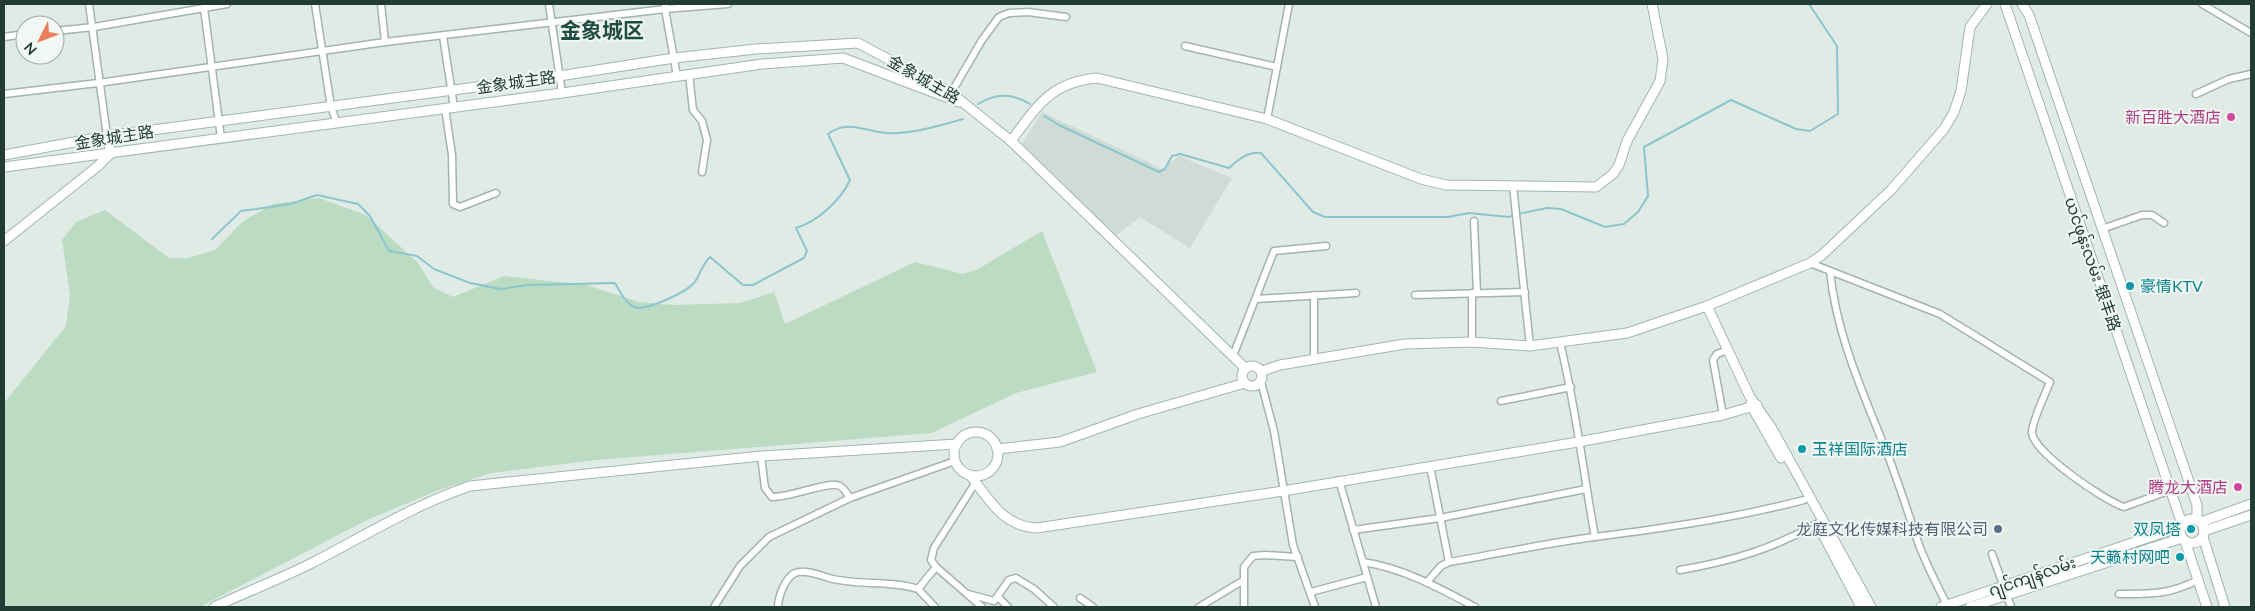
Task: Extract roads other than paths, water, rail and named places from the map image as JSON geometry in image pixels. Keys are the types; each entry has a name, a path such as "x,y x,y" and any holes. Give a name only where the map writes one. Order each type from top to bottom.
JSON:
{"main road":[{"path":"1011,140 1040,102 1053,92 1079,80 1097,78 1267,119 1421,179 1446,185 1586,188 1596,186 1613,174 1619,165 1622,153 1637,121 1656,93 1663,70 1662,49 1652,4"},
{"path":"1262,371 1280,365 1405,344 1472,342 1530,346 1628,333 1707,306 1810,263 1822,255 1890,190 1944,129 1954,112 1961,91 1970,27 1987,4"},
{"name":"ယင်ဖုန်းလမ်း 银丰路","path":"2005,4 2171,490 2181,525"},
{"name":"ယင်ဖုန်းလမ်း 银丰路","path":"2022,4 2028,15 2197,505 2199,521"},
{"name":"金象城主路","path":"4,155 108,136 451,91 674,58 781,47 858,43 966,104 1011,140 1245,368"},
{"path":"781,47 784,62"},
{"name":"金象城主路","path":"4,167 784,62 843,58 857,61 950,96"},
{"path":"4,241 98,166 111,153 108,136"},
{"path":"1707,306 1754,406 1804,500 1871,607"},
{"path":"1244,383 1242,375 1245,368 1253,365 1262,371"},
{"path":"997,449 1060,442 1138,414 1244,383 1252,386 1261,382 1262,371"},
{"path":"973,479 992,468 997,461 997,449 992,439 980,433 966,434 957,444 954,452 955,461 960,469 973,479 1004,517 1025,527 1037,528 1284,491 1339,480 1578,442 1723,415 1754,406"},
{"path":"1754,406 1819,523 1861,607"},
{"path":"214,607 311,563 368,531 448,493 470,486 761,456 957,444"},
{"path":"2207,607 2183,540 2181,525 2189,519 2199,521 2251,504"},
{"path":"2183,540 2196,543 2204,534 2251,516"},
{"path":"2199,521 2225,607"},
{"name":"ဂျင်ကျန်လမ်း","path":"1945,607 2181,525"},
{"name":"ဂျင်ကျန်လမ်း","path":"1970,607 2183,540"},
{"path":"2044,572 2048,582"}],"street":[{"path":"89,4 94,27 98,83 108,136"},
{"path":"65,30 94,27 228,4"},
{"path":"315,4 331,107 337,123"},
{"path":"381,4 385,42"},
{"path":"549,4 550,23 562,93"},
{"path":"4,94 98,83 385,42 550,23 665,6 728,4"},
{"path":"1267,119 1289,4"},
{"path":"2202,4 2250,33"},
{"path":"665,6 676,76"},
{"path":"204,8 221,138"},
{"path":"950,96 982,40 999,17 1009,13 1028,12 1066,17"},
{"path":"442,36 451,91 449,107 453,204 460,207 496,193"},
{"path":"1185,46 1277,67"},
{"path":"689,74 693,110 702,121 707,140 702,172"},
{"path":"2196,94 2229,79 2251,75"},
{"path":"1513,186 1530,346"},
{"path":"2102,228 2142,215 2152,215 2164,223"},
{"path":"1472,342 1475,293 1474,221"},
{"path":"1233,356 1274,251 1326,246"},
{"path":"1810,263 1940,314 2050,382 2031,431 2034,441 2065,469 2105,498 2124,507 2171,490"},
{"path":"1830,271 1848,355 1864,401 1885,449 1920,547 1945,607"},
{"path":"1416,295 1525,292"},
{"path":"1256,299 1356,293"},
{"path":"1314,296 1314,359"},
{"path":"1560,342 1571,387 1594,537"},
{"path":"1723,415 1713,360 1717,354 1728,350"},
{"path":"1261,382 1274,431 1293,545 1315,607"},
{"path":"1501,401 1571,387"},
{"path":"761,456 765,488 772,497 802,493 830,483 843,488 850,498"},
{"path":"714,607 740,566 769,537 850,498 955,461"},
{"path":"1430,466 1449,562"},
{"path":"973,479 934,548 931,560 936,567 982,607"},
{"path":"1339,480 1376,607"},
{"path":"1353,530 1440,518 1586,490"},
{"path":"1427,582 1441,566 1449,562 1594,537 1638,533 1762,511 1804,500"},
{"path":"1680,570 1724,563 1764,551 1819,523"},
{"path":"1992,554 2011,607"},
{"path":"1244,607 1244,567 1256,555 1298,557"},
{"path":"1363,562 1381,565 1427,582 1475,607"},
{"path":"918,589 936,567"},
{"path":"778,607 782,590 789,578 802,572 838,580 918,589 935,607"},
{"path":"1311,592 1367,577"},
{"path":"967,593 990,601 998,598 1009,580 1016,578 1034,589 1054,607"},
{"path":"1199,607 1244,580"},
{"path":"2119,594 2159,595 2182,589 2198,580"},
{"path":"998,598 1008,607"},
{"path":"1080,598 1093,607"}],"waterway":[{"path":"1518,214 1547,208 1561,209 1605,227 1624,224 1638,212 1648,196 1644,147 1731,100 1796,129 1810,131 1838,114 1837,46 1809,4"},
{"path":"978,104 998,96 1010,96 1030,104"},
{"path":"1044,116 1059,125 1159,172 1165,169 1172,156 1180,154 1229,168 1240,159 1252,153 1261,153 1313,212 1325,217 1448,217 1469,213 1509,217 1514,215"},
{"path":"212,239 241,211 291,204 317,195 358,204 370,216 389,251 417,256 434,269 470,283 501,289 528,285 615,283 628,303 634,307 647,307 690,287 710,257 743,285 753,285 804,258 807,251 796,228 812,221 828,209 841,195 850,180 828,134 843,127 857,127 887,133 905,132 963,119"}],"place":[{"name":"新百胜大酒店","path":"2231,117"},
{"name":"豪情KTV","path":"2130,286"},
{"name":"玉祥国际酒店","path":"1802,449"},
{"name":"腾龙大酒店","path":"2238,487"},
{"name":"龙庭文化传媒科技有限公司","path":"1998,529"},
{"name":"双凤塔","path":"2191,529"},
{"name":"天籁村网吧","path":"2180,557"}],"district":[{"name":"金象城区","path":"602,31"}]}
